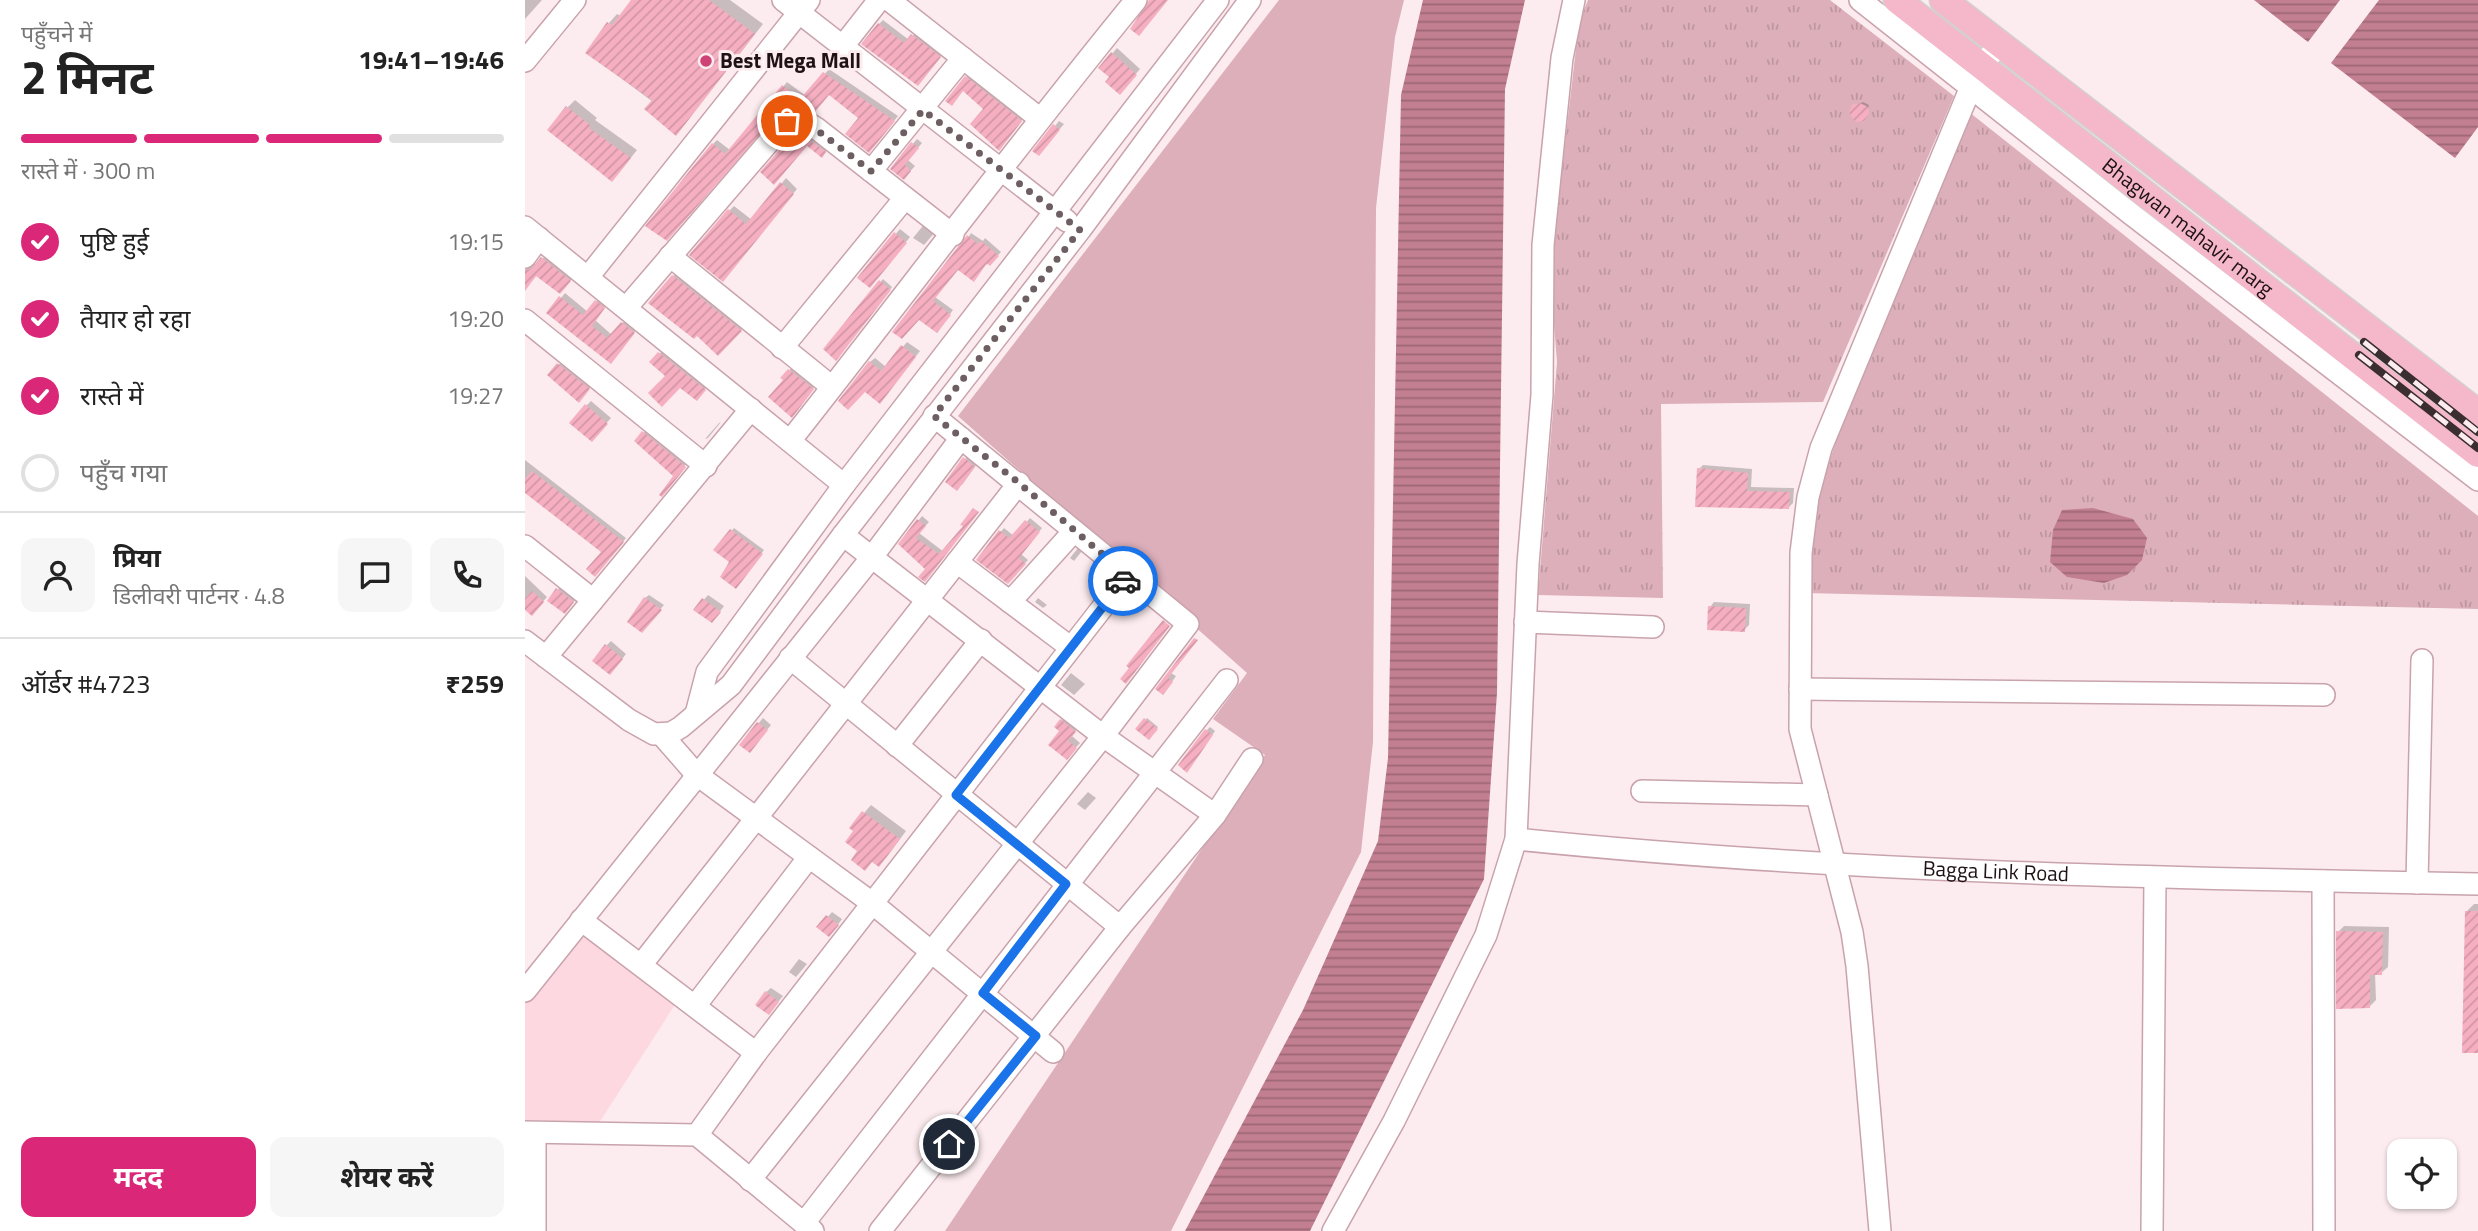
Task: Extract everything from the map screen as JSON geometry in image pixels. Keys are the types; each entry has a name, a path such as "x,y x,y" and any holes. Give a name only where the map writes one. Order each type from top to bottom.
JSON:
{"main road":[{"name":"Bhagwan mahavir marg","path":"1897,0 1976,77 2289,305 2478,454"},
{"name":"Bhagwan mahavir marg","path":"1943,0 2478,413"},
{"path":"2289,305 2308,281"}],"street":[{"path":"525,61 575,0"},
{"path":"843,46 879,0"},
{"path":"889,0 1039,118"},
{"path":"790,441 953,235 1039,118 1136,0"},
{"path":"696,714 708,672 844,485 1218,0"},
{"path":"662,735 681,727 731,685 934,416 1080,230 1250,0"},
{"path":"1333,1231 1394,1121 1486,935 1516,839 1525,622 1542,395 1543,245 1562,58 1574,0"},
{"path":"1860,0 1976,77 2478,480"},
{"path":"588,277 797,4 843,46 923,110 1080,230"},
{"path":"1880,1231 1857,966 1800,729 1801,553 1808,497 1821,448 1976,77 1999,44"},
{"path":"871,171 963,58"},
{"path":"626,308 787,121 805,121 953,235"},
{"path":"782,348 905,198"},
{"path":"525,257 532,233 844,485"},
{"path":"670,256 832,387"},
{"path":"525,320 706,466"},
{"path":"545,657 751,409"},
{"path":"750,1180 1103,736 1188,624 934,416"},
{"path":"525,991 872,556 961,438"},
{"path":"641,965 753,818 1019,483"},
{"path":"1010,602 1074,531"},
{"path":"843,535 1103,736 1215,815"},
{"path":"525,546 593,600"},
{"path":"957,562 1070,647"},
{"path":"697,1135 756,1053 1128,576"},
{"path":"1525,622 1653,627"},
{"path":"897,746 981,640"},
{"path":"525,641 645,731 662,735 696,774 872,903 1053,1052"},
{"path":"790,658 1120,927"},
{"path":"2417,883 2422,660"},
{"path":"535,1231 530,1133 697,1135 809,1227 1066,884 1227,680"},
{"path":"1800,689 2323,695"},
{"path":"880,1231 1120,927 1215,815 1252,759"},
{"path":"1642,791 1817,795"},
{"name":"Bagga Link Road","path":"1516,839 1664,854 1834,866 2155,878 2478,884"},
{"path":"695,1006 810,857"},
{"path":"2152,1231 2155,878"},
{"path":"2323,881 2324,1231"},
{"path":"581,920 756,1053"}],"shaded area":[{"path":"1423,0 1525,0 1505,89 1497,693 1484,879 1310,1231 1185,1231 1303,1010 1378,841 1388,758 1401,95"},
{"path":"2254,0 2340,0 2308,42"},
{"path":"2379,0 2478,0 2478,127 2455,158 2331,63"},
{"path":"2093,508 2133,519 2147,538 2142,560 2127,575 2104,583 2067,577 2050,562 2053,530 2062,510"},
{"path":"577,928 676,1003 599,1123 525,1120 525,994"}],"green space":[{"path":"1279,0 1404,0 1395,37 1376,208 1373,742 1361,852 1171,1231 945,1231 1265,755 1213,719 1247,673 958,416"},
{"path":"1588,0 1830,0 1954,96 1823,402 1661,404 1663,598 1538,595 1557,362 1550,275 1579,22"},
{"path":"1969,112 2478,516 2478,609 1805,593 1821,486 1854,388"}],"building":[{"path":"631,0 709,0 755,34 676,136 644,109 652,100 585,53 607,22 612,25"},
{"path":"1149,0 1168,0 1139,36 1130,29"},
{"path":"878,23 904,43 911,34 941,57 918,86 861,44"},
{"path":"1111,52 1137,75 1120,95 1105,82 1109,77 1098,68"},
{"path":"823,72 895,121 869,153 845,134 858,118 829,95 815,112 805,108 782,109 667,241 645,226 712,143 725,154 782,85 800,99"},
{"path":"965,76 1022,121 999,151 970,124 983,109 963,91 952,106 945,101"},
{"path":"1860,103 1868,107 1869,114 1864,121 1855,122 1849,112 1852,105"},
{"path":"566,106 591,126 589,128 631,158 612,182 547,130"},
{"path":"1053,124 1060,130 1039,156 1032,151"},
{"path":"793,134 801,134 826,152 822,158 807,146 774,185 760,172"},
{"path":"911,142 919,148 905,165 911,171 904,180 890,169"},
{"path":"780,182 794,194 723,282 689,255 728,209 746,224"},
{"path":"894,232 907,243 870,288 857,278"},
{"path":"967,235 978,244 981,241 999,256 990,266 987,263 974,282 958,270 933,301 951,315 937,333 919,320 902,339 892,332"},
{"path":"541,257 571,281 560,294 536,276 525,291 525,270 531,269"},
{"path":"672,275 742,331 718,356 697,336 694,339 648,303"},
{"path":"879,280 891,290 836,361 823,349"},
{"path":"559,296 583,315 595,300 605,308 592,326 607,338 621,322 635,333 611,364 546,313"},
{"path":"901,345 916,357 880,404 865,392 848,410 838,401 869,361 881,371"},
{"path":"658,352 706,390 697,401 680,388 662,407 648,393 665,376 649,362"},
{"path":"557,363 590,389 579,403 547,375"},
{"path":"788,369 814,389 792,418 768,397 783,380 780,378"},
{"path":"585,404 608,424 592,442 569,423"},
{"path":"642,431 686,467 662,497 659,495 673,476 634,441"},
{"path":"963,457 975,467 957,491 945,482"},
{"path":"1697,468 1748,473 1747,491 1790,492 1789,509 1695,507"},
{"path":"532,471 624,542 595,577 586,569 601,552 525,493 525,479"},
{"path":"973,508 979,512 925,582 918,577 925,569 898,544 917,519 926,526 916,538 939,554 963,526 960,525"},
{"path":"1025,520 1040,532 1019,558 1026,564 1008,584 976,560 999,530 1009,538"},
{"path":"730,529 763,554 736,589 720,577 729,562 713,550"},
{"path":"556,588 574,602 565,614 547,601"},
{"path":"532,591 544,602 532,616 525,610 525,599"},
{"path":"644,597 662,610 642,633 627,622"},
{"path":"702,598 721,612 712,623 693,610"},
{"path":"1708,606 1746,608 1745,632 1707,630"},
{"path":"1163,620 1170,626 1126,684 1120,679 1129,668 1126,666"},
{"path":"1194,638 1198,640 1168,678 1173,682 1163,695 1155,689"},
{"path":"605,644 623,659 610,675 592,661"},
{"path":"1144,718 1158,729 1149,740 1135,729"},
{"path":"1060,719 1076,732 1068,741 1077,748 1067,760 1048,745 1059,731 1054,727"},
{"path":"757,722 768,730 750,753 739,745"},
{"path":"1205,729 1213,735 1187,773 1178,765"},
{"path":"862,811 900,839 879,867 872,862 865,871 851,860 857,851 845,842 853,831 849,828"},
{"path":"2465,911 2478,911 2478,1053 2462,1053"},
{"path":"826,915 839,925 829,937 816,927"},
{"path":"2336,931 2383,932 2382,975 2370,975 2370,1008 2336,1009"},
{"path":"765,991 779,1002 769,1015 755,1005"}],"railway":[{"path":"2364,342 2478,432"},
{"path":"2359,355 2478,448"}],"way so far":[{"path":"787,121 805,121 834,140 871,171 923,110 1080,230 934,416 1019,483 1128,576 1123,581"}],"place":[{"name":"Best Mega Mall","path":"706,61"}],"route":[{"path":"949,1144 1036,1036 983,993 1066,884 956,795 1123,581"}]}
